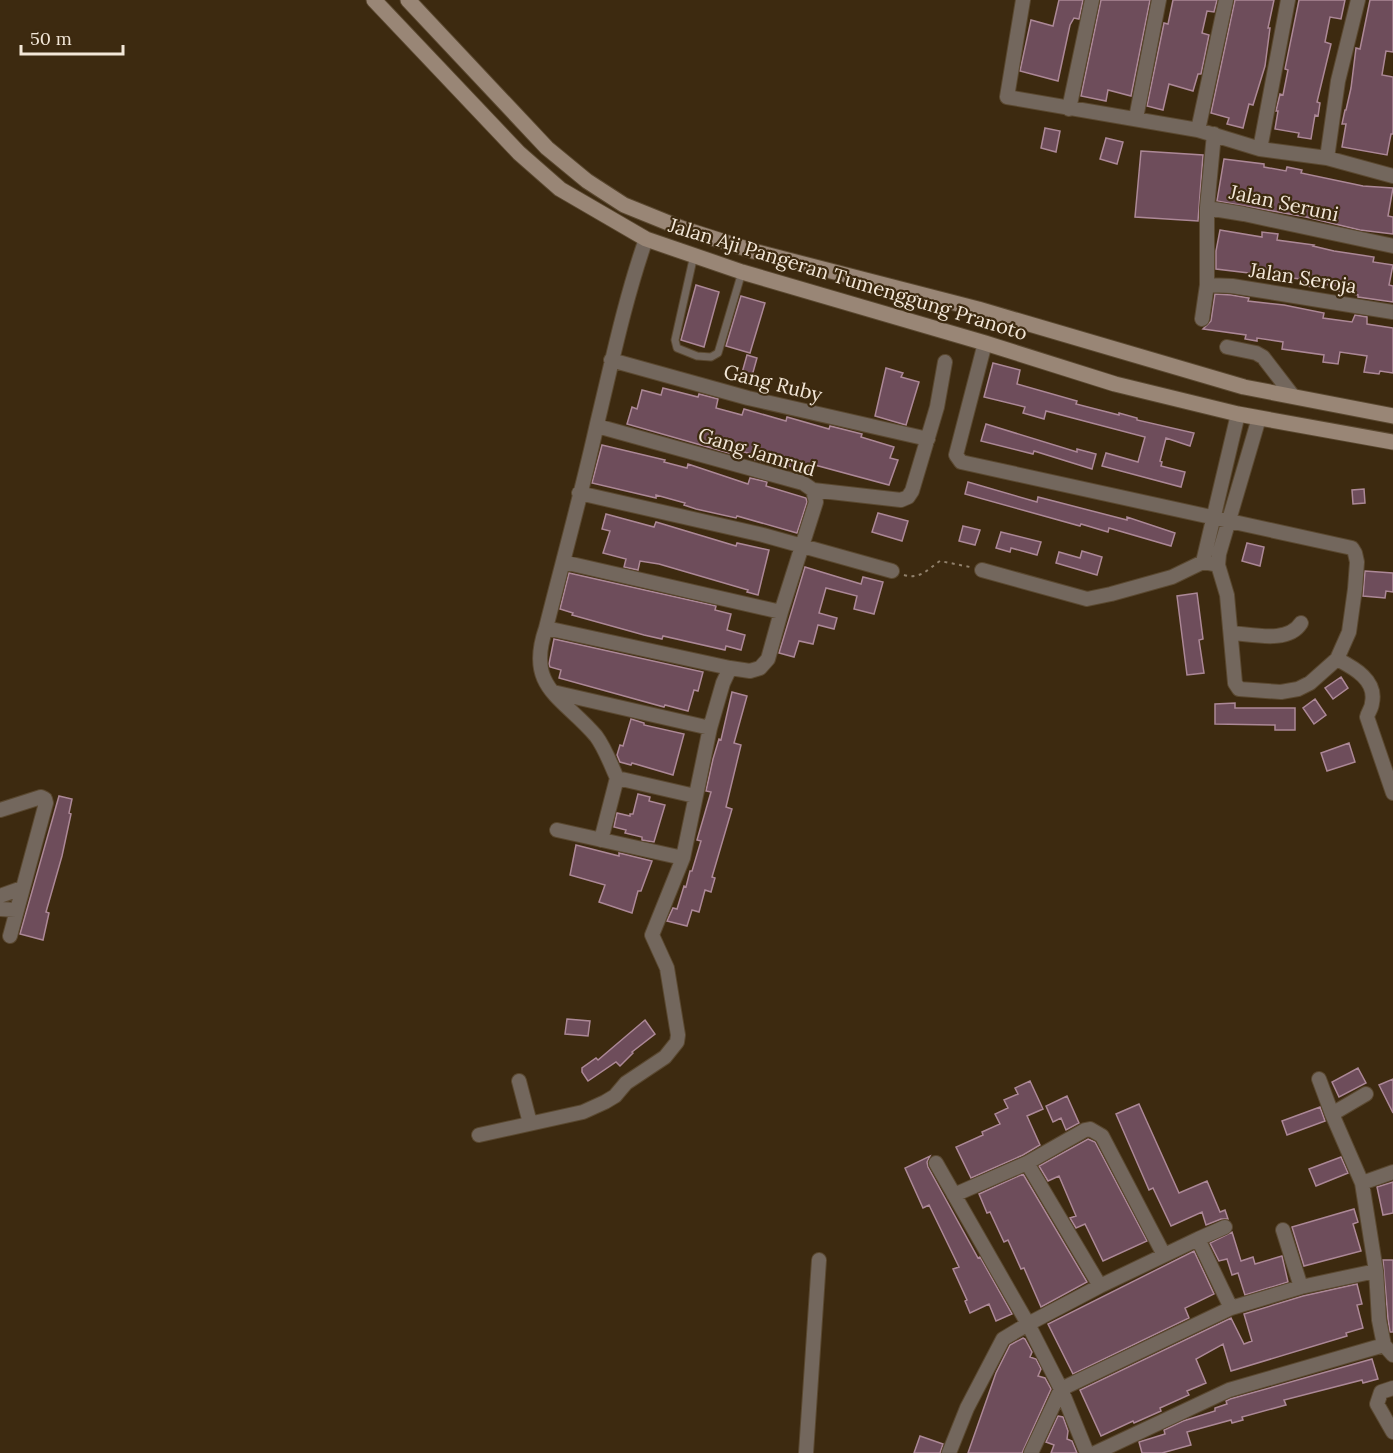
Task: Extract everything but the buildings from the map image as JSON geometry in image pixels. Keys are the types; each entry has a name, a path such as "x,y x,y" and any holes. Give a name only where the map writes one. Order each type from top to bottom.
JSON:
{"main road":[{"name":"Jalan Aji Pangeran Tumenggung Pranoto","path":"374,0 519,153 560,189 646,239 742,272 985,343 1115,384 1238,414 1393,441"},
{"name":"Jalan Aji Pangeran Tumenggung Pranoto","path":"408,0 547,148 586,181 624,205 681,228 753,251 978,309 1244,387 1393,416"}],"street":[{"path":"1023,0 1007,97 1198,130 1260,149 1327,158 1393,176"},
{"path":"1068,109 1092,0"},
{"path":"1136,118 1160,0"},
{"path":"1198,130 1226,0"},
{"path":"1260,149 1288,0"},
{"path":"1327,158 1338,81 1358,0"},
{"path":"1207,208 1214,134"},
{"name":"Jalan Seruni","path":"1202,319 1207,285 1207,208 1393,246"},
{"path":"601,840 617,778 597,738 553,692 540,670 539,646 546,628 597,426 611,360 634,274 646,239"},
{"name":"Jalan Seroja","path":"1207,285 1232,286 1393,312"},
{"path":"985,343 956,455 961,462 1230,522 1352,548 1357,562 1355,589 1349,632 1337,659 1310,683 1298,689 1281,692 1239,689 1235,683 1227,595 1218,566 1219,554 1230,522 1259,418"},
{"path":"1227,347 1263,357 1293,396"},
{"name":"Gang Ruby","path":"611,360 748,398 928,439"},
{"path":"928,439 945,362"},
{"path":"1203,562 1238,414"},
{"name":"Gang Jamrud","path":"597,426 803,483 813,490 901,500 908,497 912,491 928,439"},
{"path":"546,628 730,668 750,671 760,668 768,659 803,546 816,502 813,490"},
{"path":"579,493 752,532 892,571"},
{"path":"563,561 781,612"},
{"path":"982,570 1087,599 1172,577 1203,562 1218,566"},
{"path":"1231,633 1284,636 1297,630 1301,623"},
{"path":"1337,659 1363,675 1370,686 1372,704 1367,717 1393,793"},
{"path":"479,1135 583,1112 605,1102 615,1096 626,1083 665,1057 677,1042 678,1035 667,968 652,934 683,858 710,728 730,668"},
{"path":"553,692 710,728"},
{"path":"617,778 695,796"},
{"path":"0,810 41,797 46,803 10,936"},
{"path":"557,830 683,858"},
{"path":"0,896 22,888"},
{"path":"0,909 16,910"},
{"path":"1095,1453 1229,1390 1389,1350 1379,1320 1376,1271 1362,1183 1319,1079"},
{"path":"519,1081 530,1123"},
{"path":"1332,1114 1366,1094"},
{"path":"954,1195 1027,1163 1090,1129 1102,1136 1164,1255"},
{"path":"936,1163 1028,1324 1061,1389 1087,1453"},
{"path":"1027,1163 1100,1286"},
{"path":"1362,1183 1393,1172"},
{"path":"949,1453 966,1408 1003,1339 1100,1286 1225,1227"},
{"path":"1283,1230 1301,1287"},
{"path":"1198,1239 1231,1308"},
{"path":"806,1453 819,1260"},
{"path":"1031,1453 1061,1389 1231,1308 1301,1287 1376,1271"},
{"path":"1393,1388 1381,1392 1377,1404 1393,1432"}],"lane":[{"path":"694,255 675,340 677,348 684,352 711,357 718,353 742,272"}],"path":[{"path":"892,571 910,577 923,574 940,561 982,570"}]}
